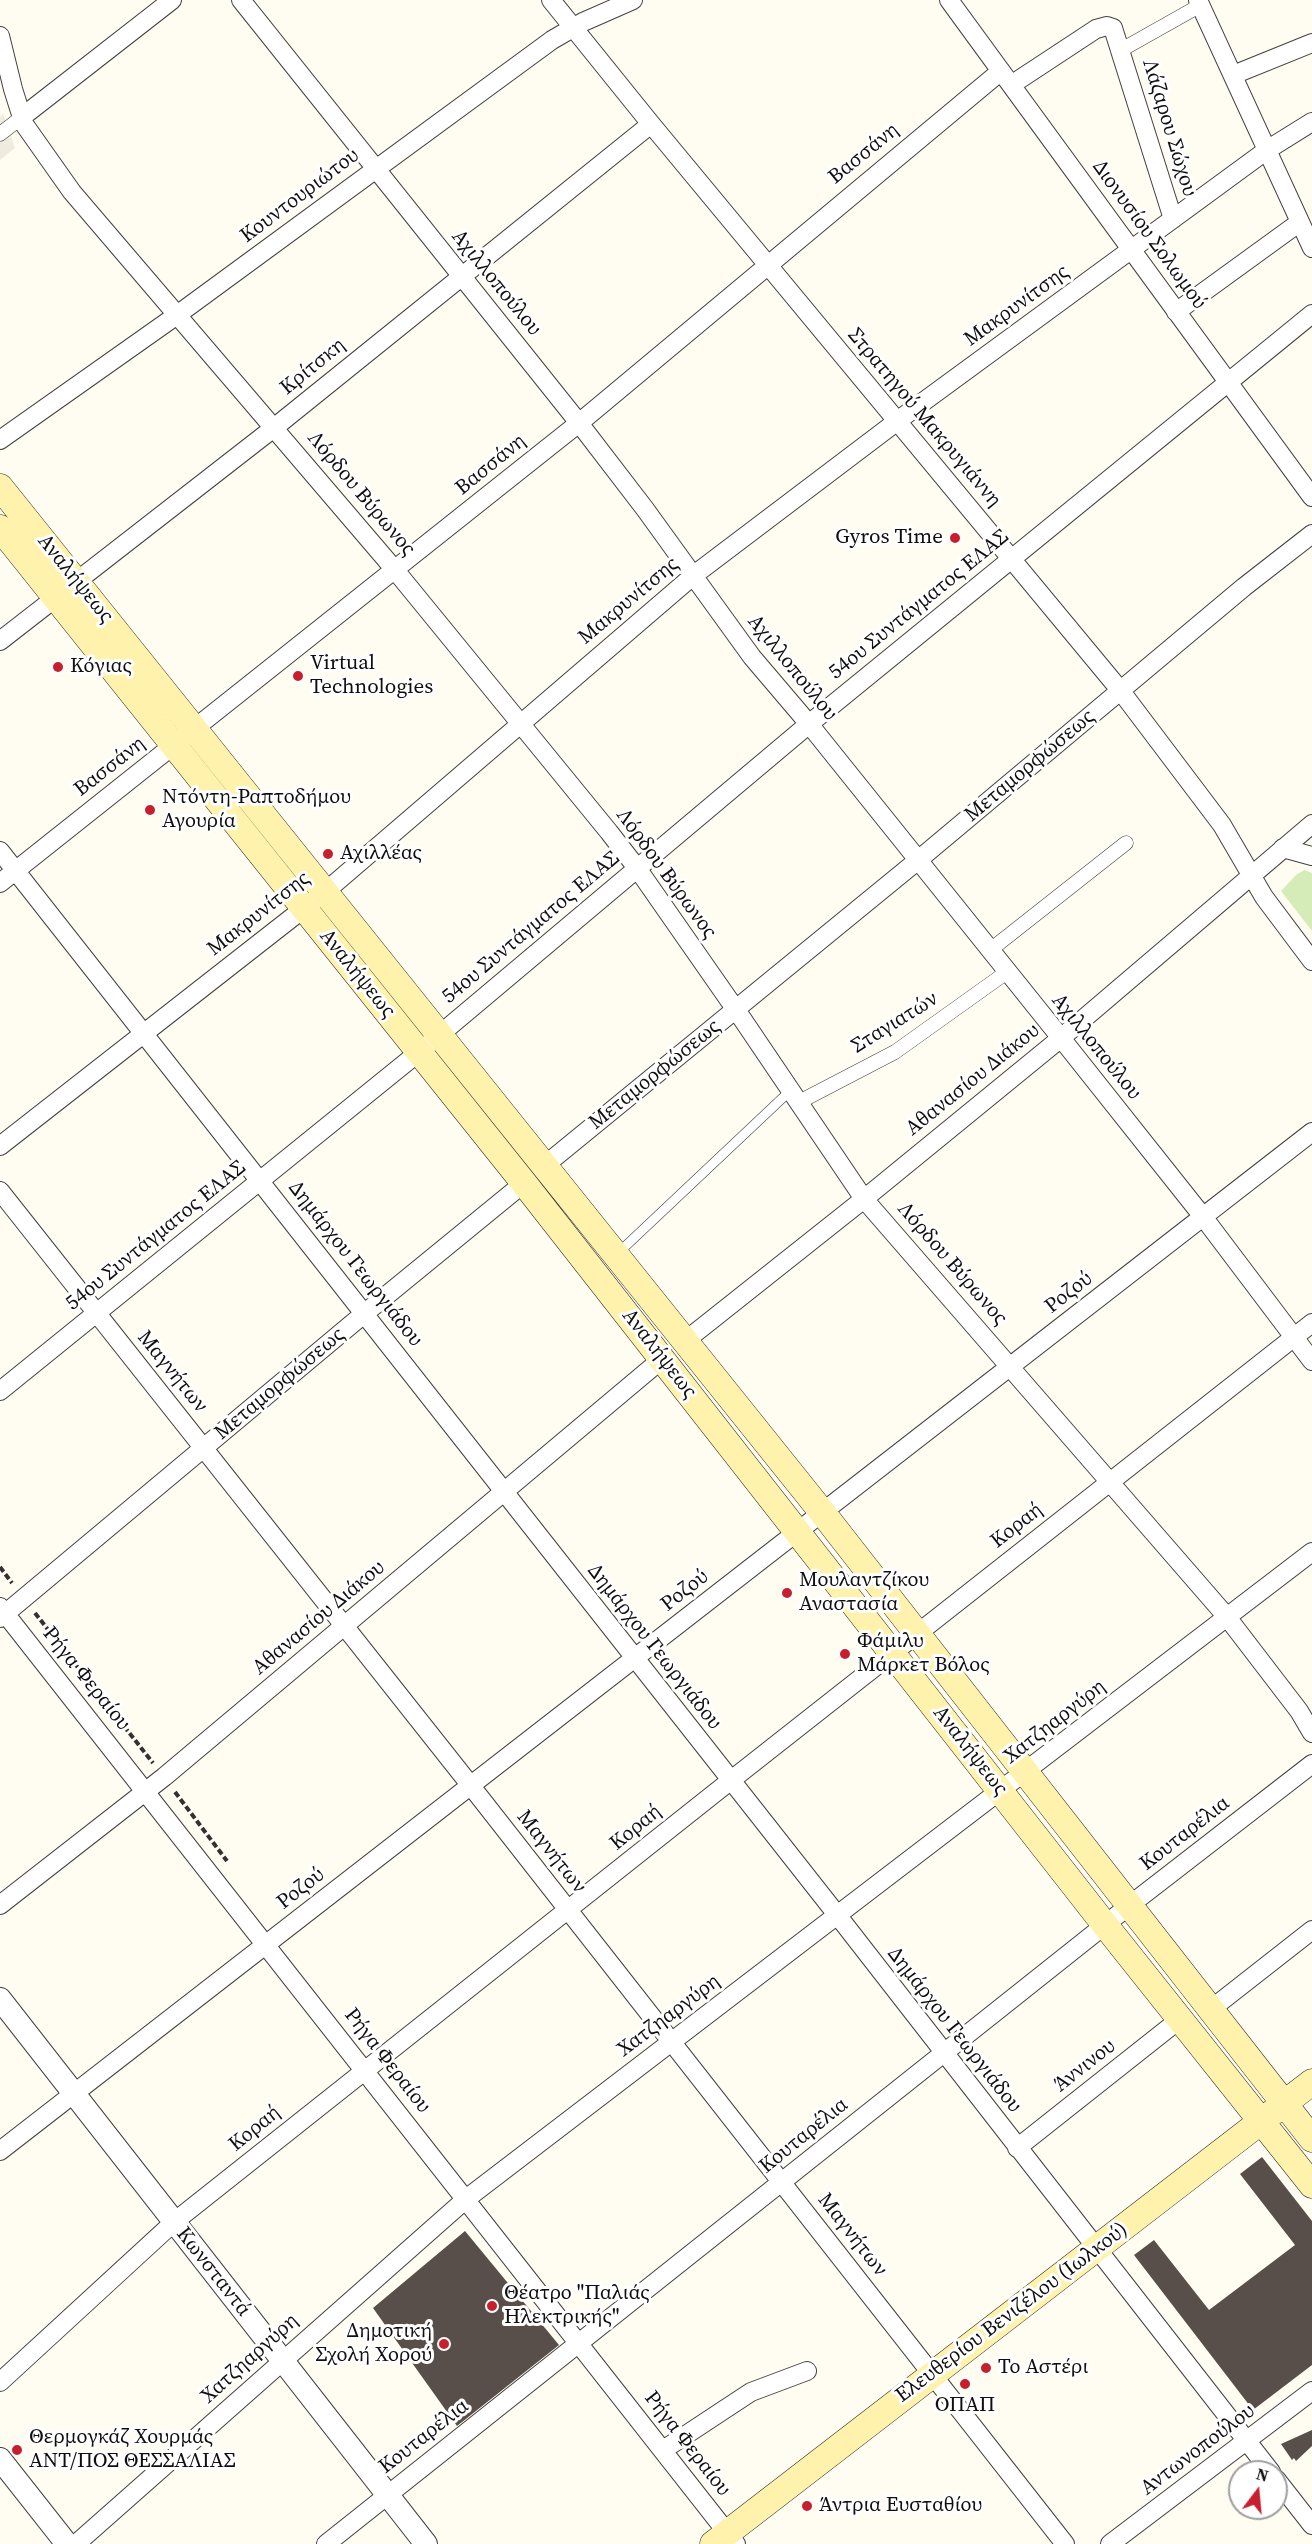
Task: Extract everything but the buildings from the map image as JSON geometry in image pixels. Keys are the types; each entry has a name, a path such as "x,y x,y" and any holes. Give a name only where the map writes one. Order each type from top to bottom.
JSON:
{"main road":[{"name":"Αναλήψεως","path":"0,487 822,1512 1312,2139"},
{"name":"Αναλήψεως","path":"0,528 524,1183 1105,1925 1312,2185"},
{"name":"Μεταμορφώσεως","path":"524,1183 544,1166"},
{"name":"Ελευθερίου Βενιζέλου (Ιωλκού)","path":"726,2540 932,2374 1312,2082"}],"street":[{"path":"0,134 172,0"},
{"name":"Αχιλλοπούλου","path":"242,0 579,423 694,575 752,657 809,724 1061,1038 1204,1218 1312,1361"},
{"name":"Στρατηγού Μακρυγιάννη","path":"551,0 1120,690 1222,825 1275,914 1312,962"},
{"name":"Κουντουριώτου","path":"0,440 177,315 552,40 608,5 633,0"},
{"name":"Διονυσίου Σολωμού","path":"949,0 1312,497"},
{"path":"1200,1 1312,248"},
{"name":"Λάζαρου Σώχου","path":"1121,50 1200,1"},
{"name":"Λάζαρου Σώχου","path":"1006,78 1096,29 1107,26 1113,28 1173,219"},
{"name":"Λόρδου Βύρωνος","path":"0,36 21,117 30,134 72,192 395,570 637,868 864,1198 1227,1617 1299,1711 1312,1733"},
{"path":"1233,75 1312,43"},
{"name":"Βασσάνη","path":"0,883 579,423 768,265 1006,78"},
{"name":"Μακρυνίτσης","path":"0,1146 326,891 694,575 897,421 1267,150 1312,122"},
{"name":"Κρίτσκη","path":"0,641 75,580 275,427 651,124"},
{"path":"1176,312 1300,222"},
{"name":"54ου Συντάγματος ΕΛΑΣ","path":"0,1391 419,1052 809,724 1312,314"},
{"name":"Μεταμορφώσεως","path":"544,1166 917,861 1244,587 1312,534"},
{"name":"Αθανασίου Διάκου","path":"685,1341 1061,1038 1312,824"},
{"path":"989,951 1126,843"},
{"path":"1283,848 1312,856"},
{"name":"Δημάρχου Γεωργιάδου","path":"0,852 365,1312 1262,2460"},
{"name":"Σταγιατών","path":"795,1096 895,1052 1007,972"},
{"name":"Ροζού","path":"0,2151 1312,1132"},
{"name":"Μεταμορφώσεως","path":"2,1613 524,1183"},
{"name":"Μαγνήτων","path":"0,1191 471,1786 1065,2544"},
{"name":"Κοραή","path":"0,2382 174,2222 730,1780 1312,1323"},
{"name":"Αθανασίου Διάκου","path":"0,1905 146,1791 345,1627 504,1490 662,1359"},
{"name":"Χατζηαργύρη","path":"76,2544 466,2199 1026,1773 1312,1552"},
{"name":"Ρήγα Φεραίου","path":"2,1613 146,1791 663,2450 726,2540"},
{"name":"Κουταρέλια","path":"326,2544 1130,1905 1312,1764"},
{"path":"1210,2010 1312,1930"},
{"name":"Κωνσταντά","path":"0,1999 426,2544"},
{"name":"Άννινου","path":"1017,2148 1180,2019"},
{"path":"663,2450 751,2392 807,2371"},
{"name":"Αντωνοπούλου","path":"1110,2544 1312,2391"},
{"path":"0,2459 68,2544"},
{"path":"1288,2494 1312,2525"}],"lane":[{"name":"Σταγιατών","path":"616,1255 795,1096"}],"green space":[{"path":"1305,870 1312,873 1312,931 1281,891 1297,874"}],"shaded area":[{"path":"3,114 15,148 0,160 0,117"}],"place":[{"name":"Gyros Time","path":"955,538"},
{"name":"Κόγιας","path":"58,667"},
{"name":"Virtual Technologies","path":"298,676"},
{"name":"Ντόντη-Ραπτοδήμου Αγουρία","path":"150,810"},
{"name":"Αχιλλέας","path":"328,854"},
{"name":"Μουλαντζίκου Αναστασία","path":"787,1593"},
{"name":"Φάμιλυ Μάρκετ Βόλος","path":"845,1654"},
{"name":"Θέατρο \"Παλιάς Ηλεκτρικής\"","path":"492,2306"},
{"name":"Δημοτική Σχολή Χορού","path":"444,2344"},
{"name":"Το Αστέρι","path":"986,2368"},
{"name":"ΟΠΑΠ","path":"965,2384"},
{"name":"Θερμογκάζ Χουρμάς ΑΝΤ/ΠΟΣ ΘΕΣΣΑΛΙΑΣ","path":"17,2450"},
{"name":"Άντρια Ευσταθίου","path":"807,2506"}]}
